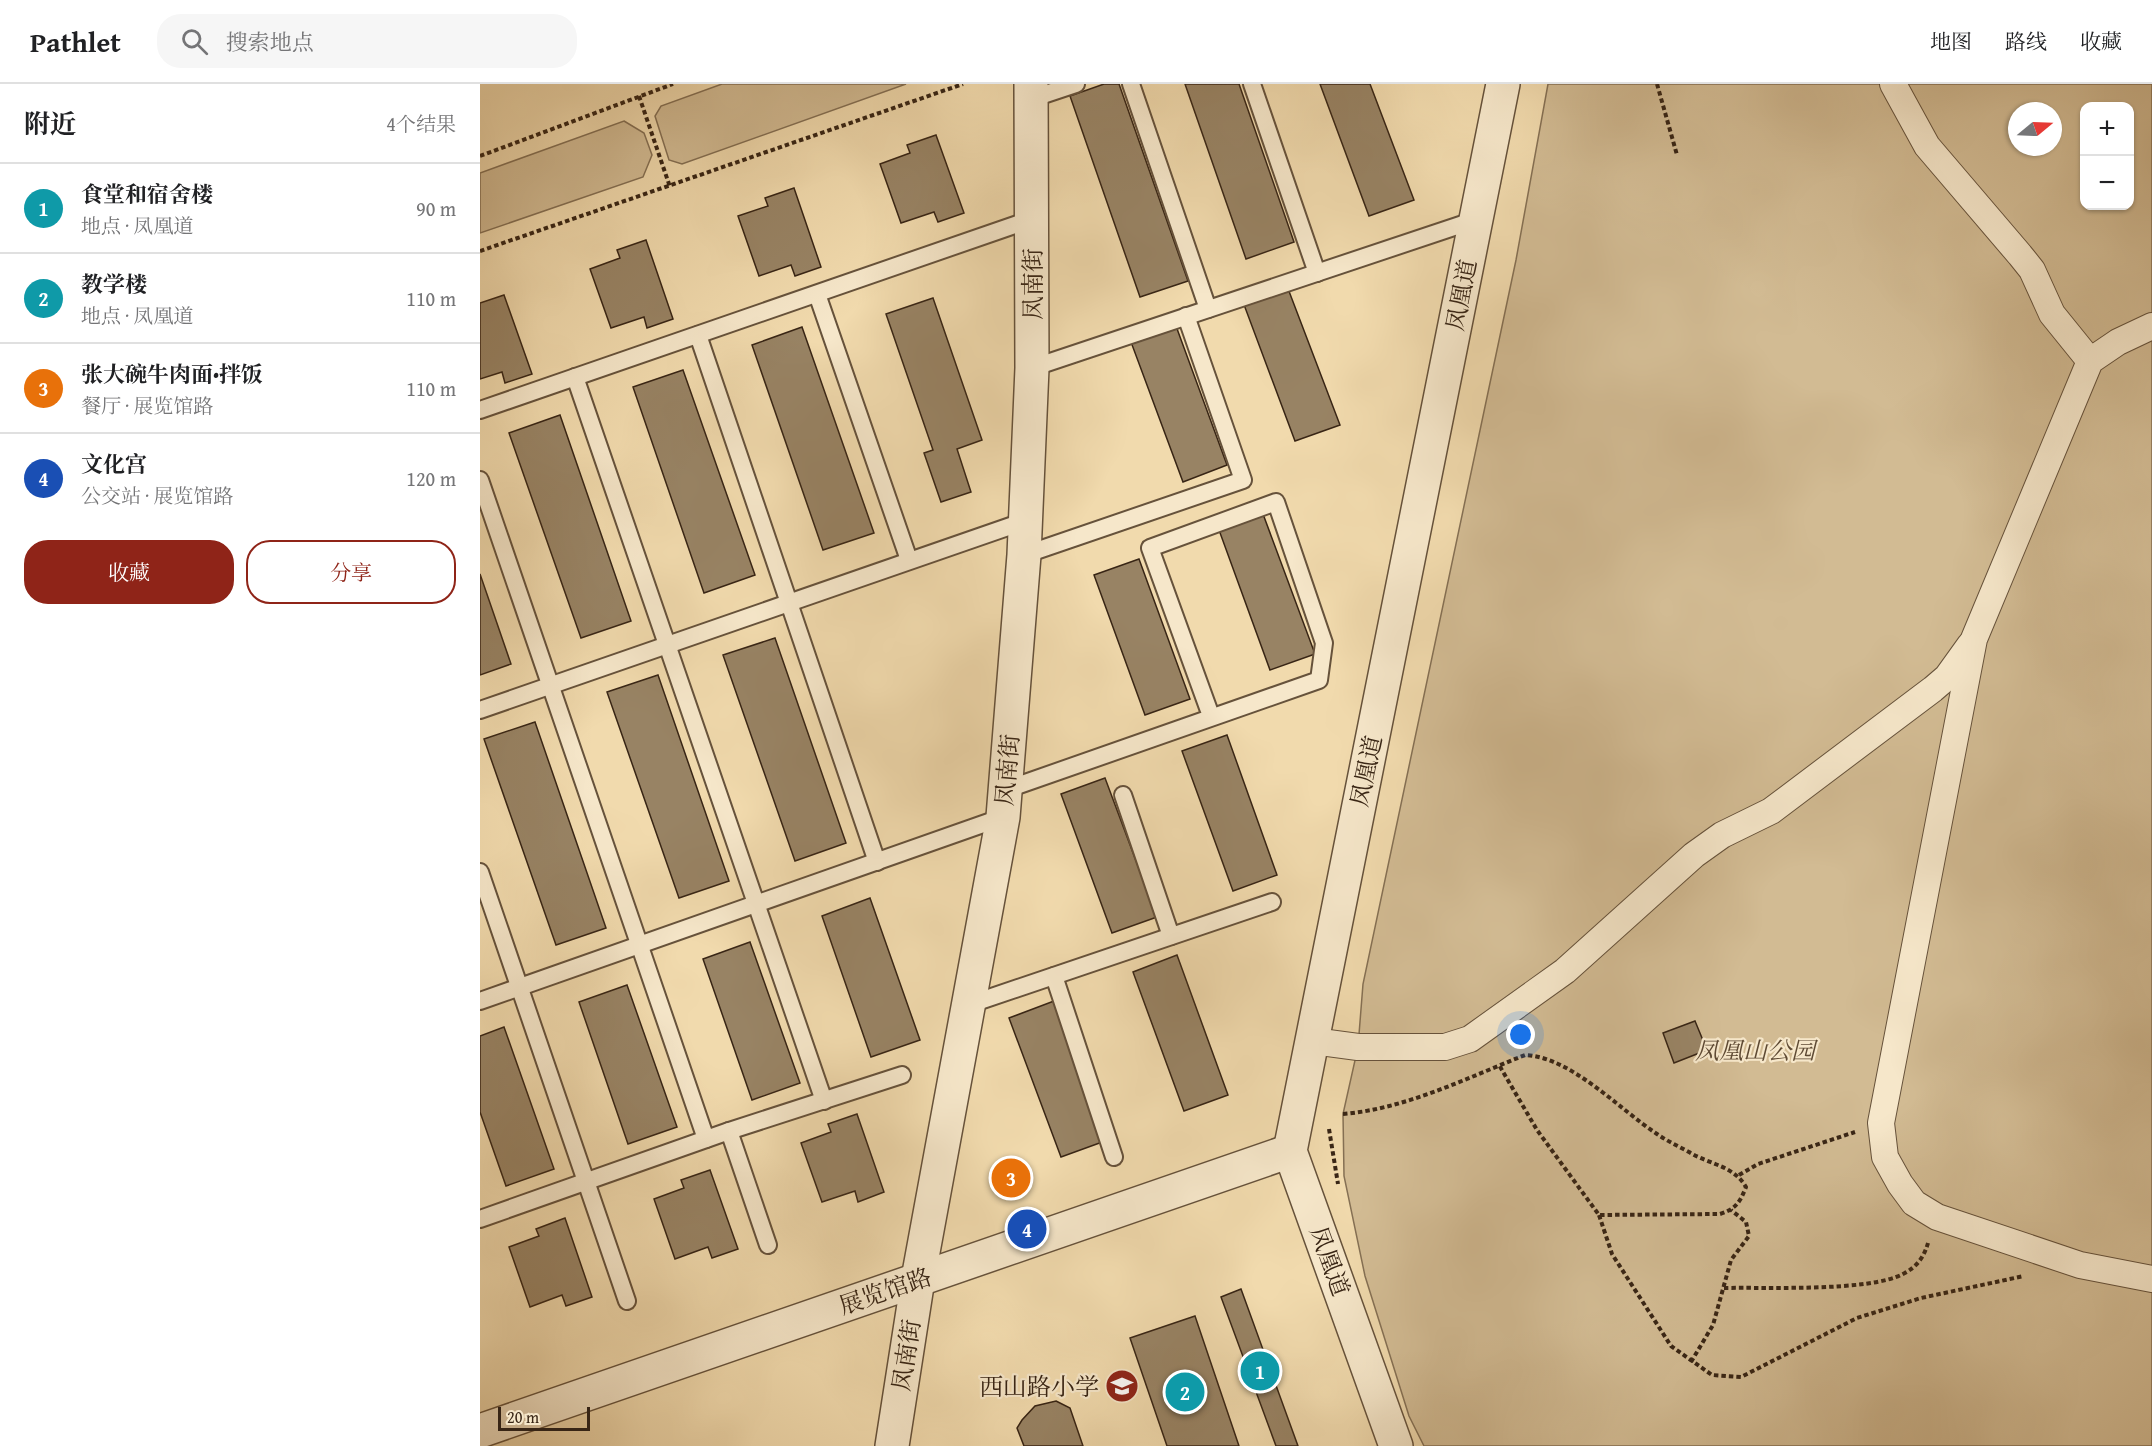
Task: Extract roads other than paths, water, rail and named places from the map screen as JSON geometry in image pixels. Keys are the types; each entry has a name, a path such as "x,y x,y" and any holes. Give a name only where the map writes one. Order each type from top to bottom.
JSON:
{"street":[{"name":"凤凰道","path":"1396,1446 1290,1151 1426,479 1503,84"},
{"path":"1893,84 1927,146 2032,270 2052,314 2090,361"},
{"name":"凤南街","path":"892,1446 918,1279 1004,804 1024,555 1032,368 1031,92"},
{"path":"2152,326 2118,342 2090,361 1974,639 1881,1123 1885,1157 1900,1184 1914,1203 1937,1217 2080,1264 2152,1279"},
{"path":"1328,1043 1358,1047 1445,1047 1470,1039 1565,971 1694,855 1722,835 1771,811 1933,689 1947,677 1974,639"},
{"name":"展览馆路","path":"480,1431 1290,1151"}],"lane":[{"path":"1031,92 1076,84"},
{"path":"1131,84 1208,309"},
{"path":"1252,84 1317,273"},
{"path":"480,410 1032,219"},
{"path":"1032,368 1475,220"},
{"path":"818,294 909,560"},
{"path":"1024,555 1243,480 1186,316"},
{"path":"698,334 877,862"},
{"path":"575,377 824,1101"},
{"path":"480,480 706,1139"},
{"path":"480,1001 877,862 1004,804 1211,716 1319,680 1324,643 1276,502 1150,548 1211,716"},
{"path":"480,710 1025,521"},
{"path":"1123,795 1171,936"},
{"path":"480,872 588,1181 627,1301"},
{"path":"968,1005 1272,902"},
{"path":"1054,976 1114,1157"},
{"path":"480,1219 729,1131 902,1075"},
{"path":"729,1131 768,1245"}],"place":[{"name":"张大碗牛肉面•拌饭","path":"1011,1178"},
{"name":"文化宫","path":"1027,1229"},
{"name":"食堂和宿舍楼","path":"1260,1371"},
{"name":"西山路小学","path":"1122,1386"},
{"name":"教学楼","path":"1185,1392"}],"park label":[{"name":"凤凰山公园","path":"1755,1050"}]}
